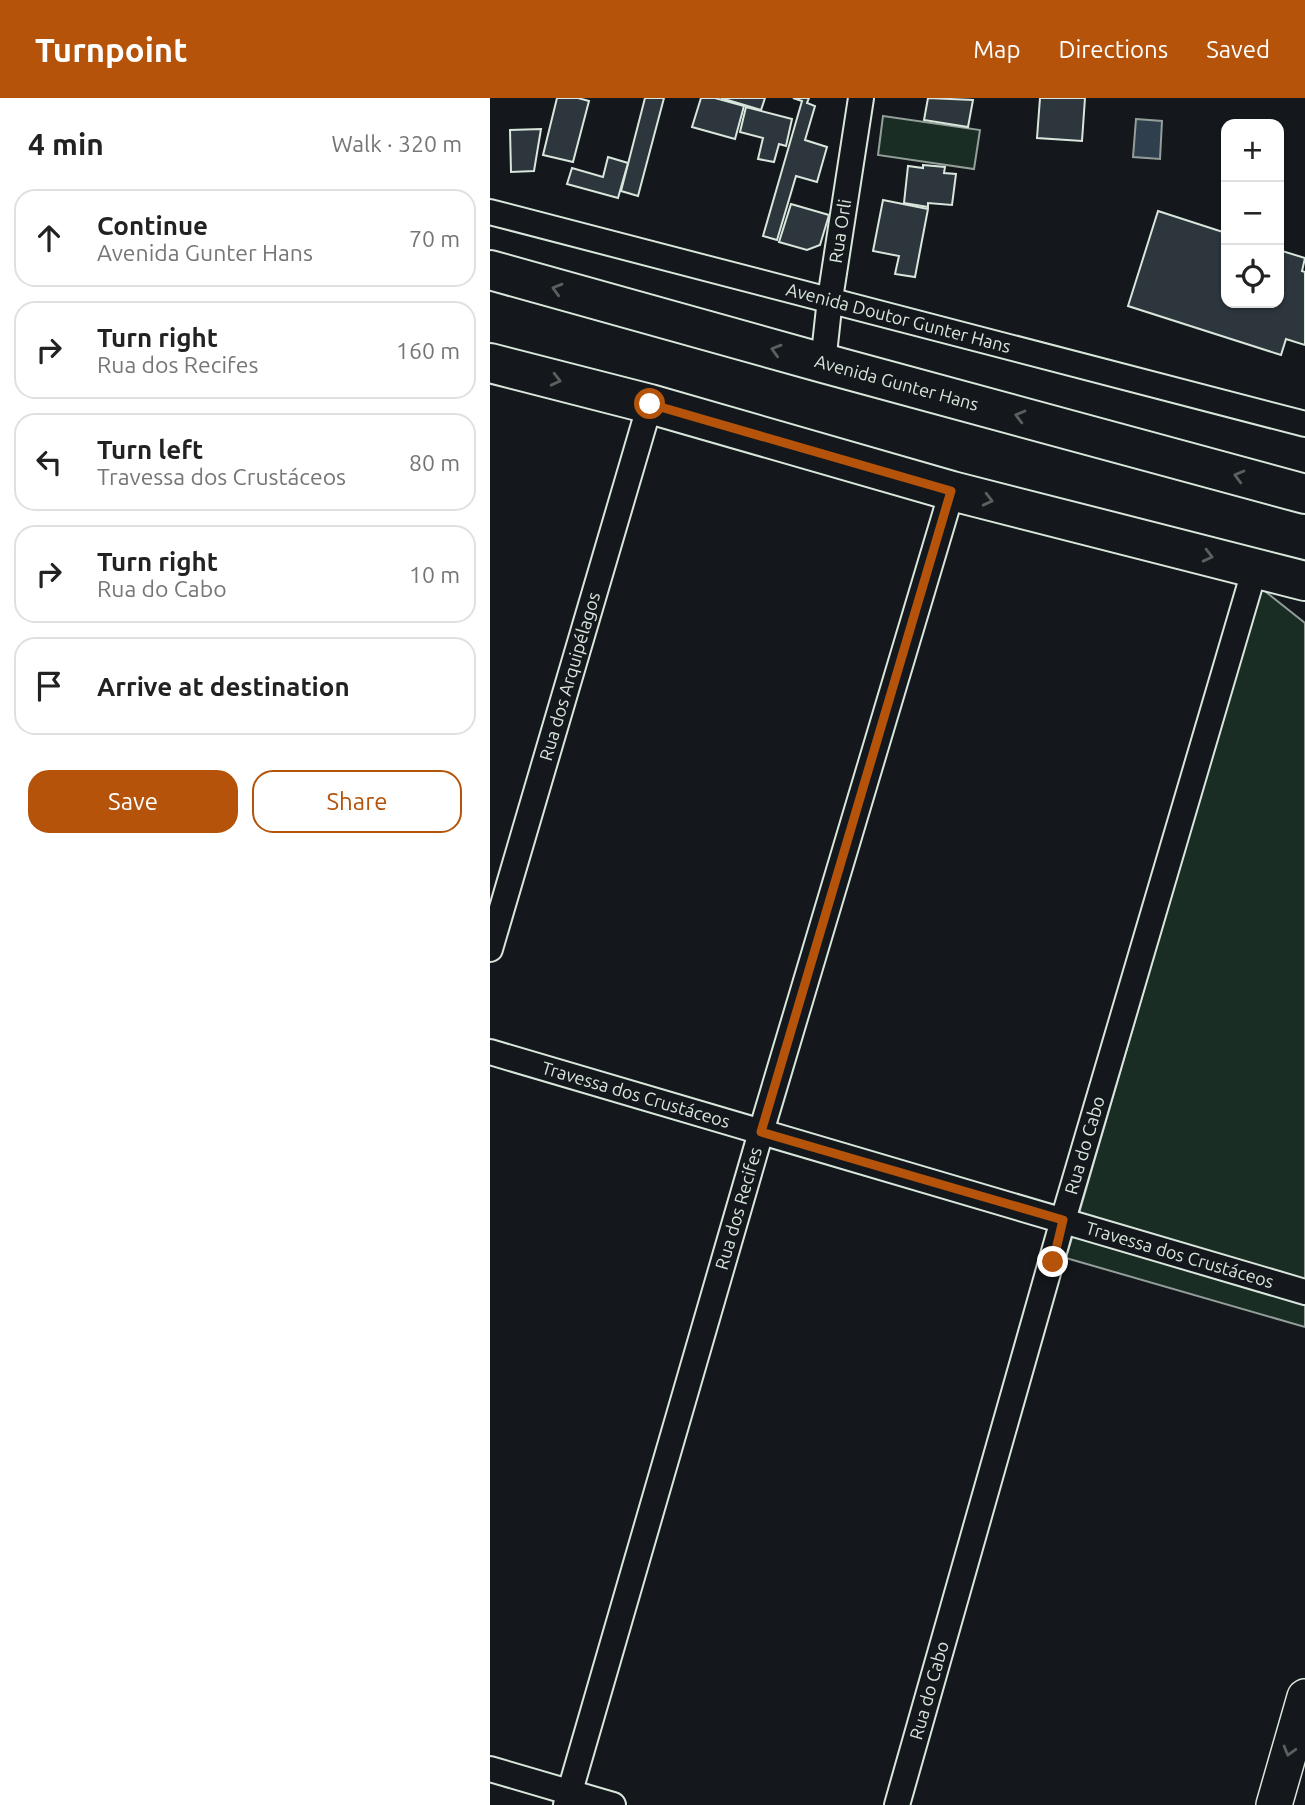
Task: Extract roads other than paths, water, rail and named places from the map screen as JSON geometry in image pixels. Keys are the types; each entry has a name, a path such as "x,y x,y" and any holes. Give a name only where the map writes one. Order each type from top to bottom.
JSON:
{"main road":[{"name":"Avenida Gunter Hans","path":"490,270 1305,494"},
{"path":"490,363 650,404 951,491 1305,581"}],"street":[{"name":"Rua Orli","path":"823,363 830,299 861,98"},
{"name":"Avenida Doutor Gunter Hans","path":"490,212 1305,424"},
{"name":"Rua dos Arquipélagos","path":"490,949 650,404"},
{"name":"Rua dos Recifes","path":"567,1799 951,491"},
{"name":"Rua do Cabo","path":"897,1805 1063,1220 1255,568"},
{"name":"Travessa dos Crustáceos","path":"490,1052 1305,1292"},
{"path":"1274,1805 1305,1697"},
{"path":"490,1769 567,1799 612,1805"}],"water":[{"path":"1136,119 1162,121 1160,159 1133,157"}]}
